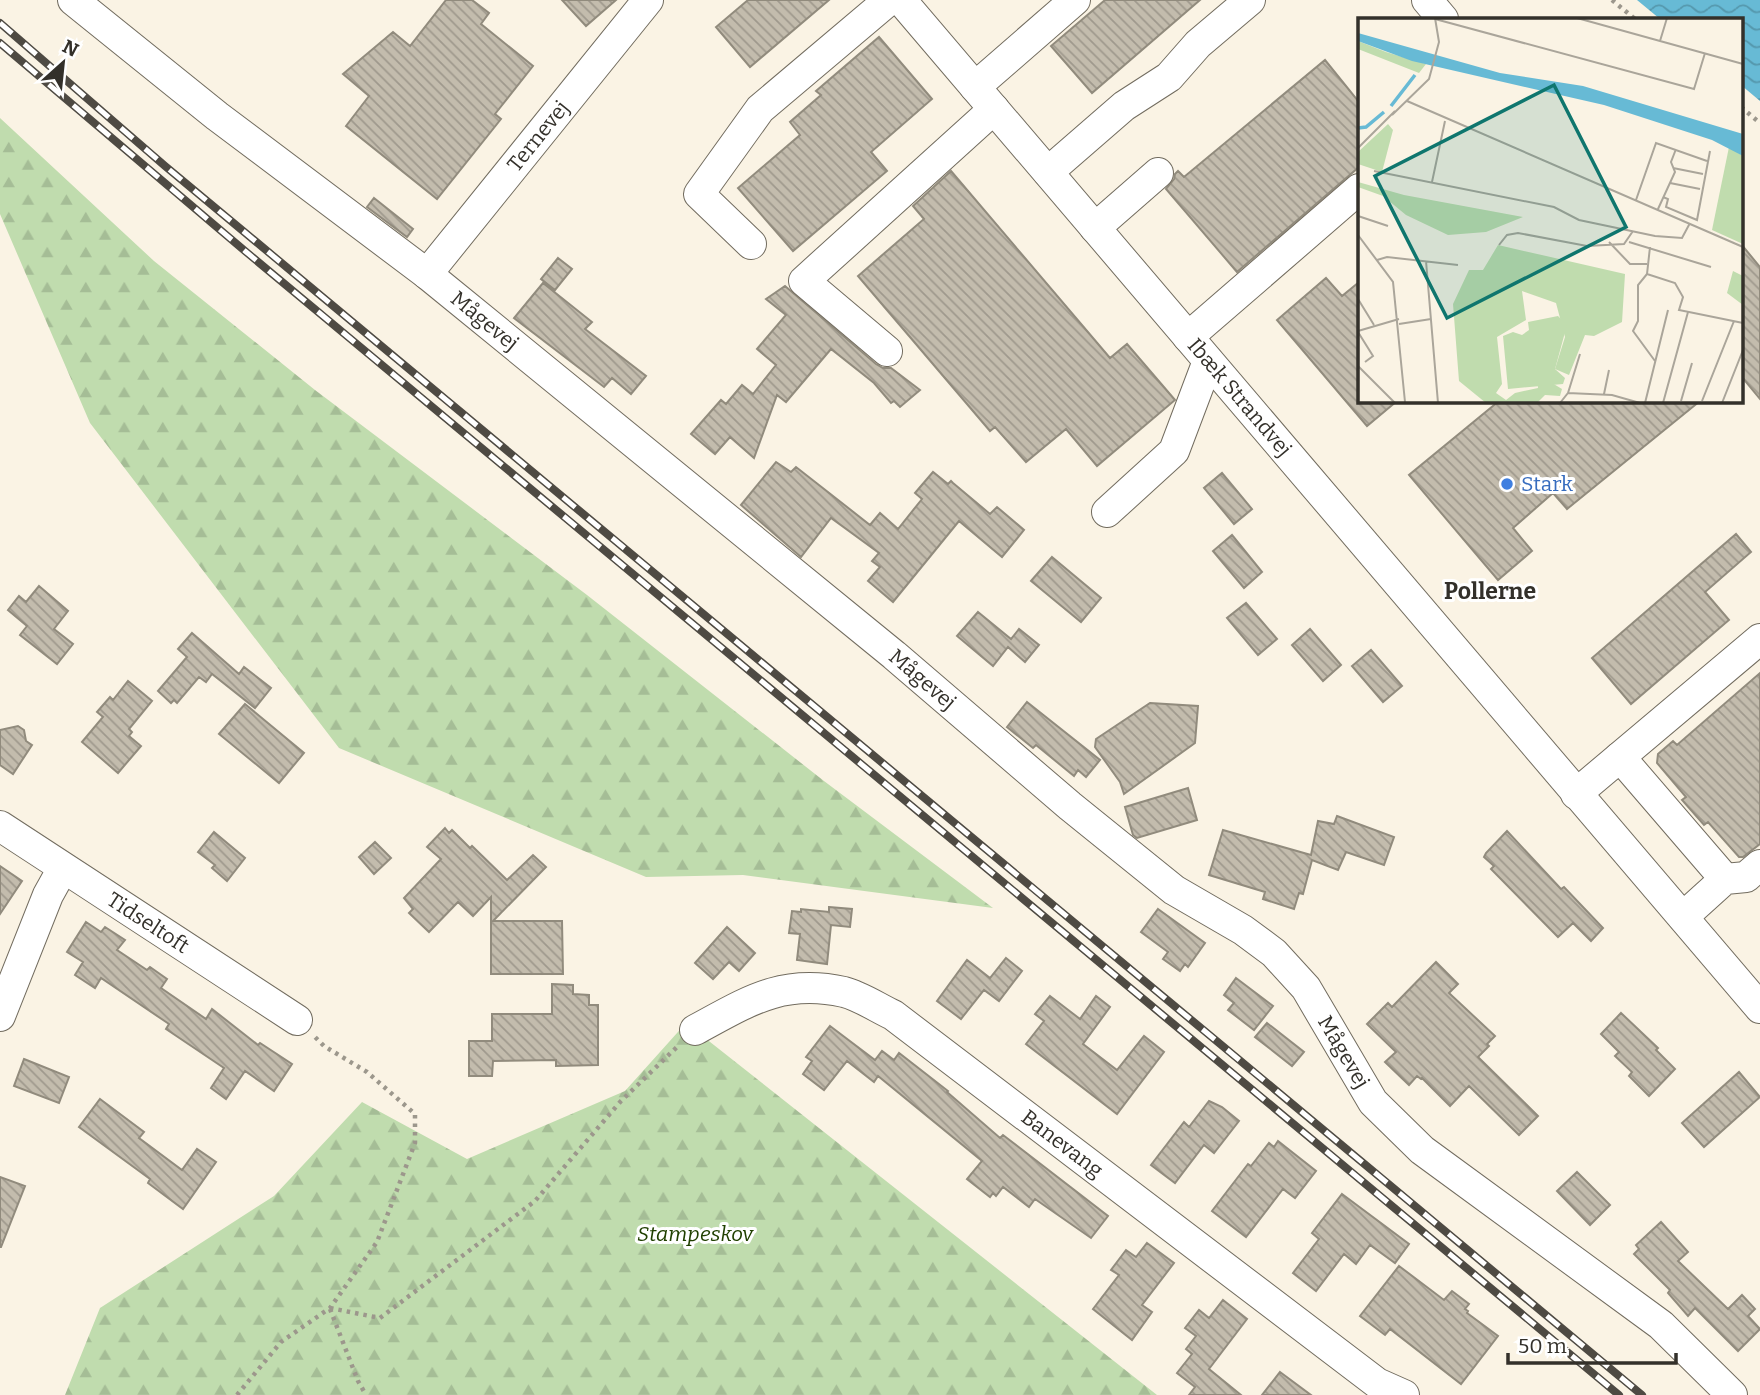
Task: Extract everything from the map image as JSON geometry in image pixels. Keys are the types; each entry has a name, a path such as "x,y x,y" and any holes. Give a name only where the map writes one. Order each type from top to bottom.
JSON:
{"street":[{"name":"Mågevej","path":"73,0 92,10 217,116 427,274 894,655 1070,806 1174,890 1243,930 1274,953 1306,988 1373,1102 1402,1131 1422,1150 1661,1325 1731,1395"},
{"name":"Ternevej","path":"427,274 648,0"},
{"path":"751,244 699,194 760,109 889,0"},
{"name":"Ibæk Strandvej","path":"901,0 1760,1007"},
{"path":"887,351 804,281 984,98 1075,0"},
{"path":"1048,172 1124,106 1168,77 1198,44 1250,0"},
{"path":"1427,0 1442,18"},
{"path":"1096,228 1158,173"},
{"path":"1188,337 1358,190"},
{"path":"1107,512 1174,451 1208,361"},
{"path":"1576,794 1760,639"},
{"path":"1620,757 1725,879"},
{"name":"Tidseltoft","path":"0,826 298,1020"},
{"path":"1683,917 1725,879 1746,877 1760,865"},
{"path":"0,1016 48,895 63,868"},
{"name":"Banevang","path":"695,1030 758,997 799,987 846,993 893,1015 1377,1383 1404,1395"}],"path":[{"path":"1612,0 1634,18"},
{"path":"1742,108 1760,123"},
{"path":"237,1395 281,1342 330,1308 377,1242 415,1143 415,1114 367,1072 324,1046 298,1020"},
{"path":"330,1308 380,1318 535,1201 621,1101 695,1030"},
{"path":"330,1308 366,1395"}],"green space":[{"path":"0,118 154,261 315,390 587,595 824,781 993,908 743,875 646,877 339,748 90,423 0,214"},
{"name":"Stampeskov","path":"686,1023 1157,1395 65,1395 100,1308 274,1196 362,1102 467,1159 625,1091"}],"water":[{"path":"1637,0 1760,0 1760,101 1742,86 1742,18 1659,18"}],"building":[{"path":"446,0 472,0 489,13 481,24 533,66 495,114 501,119 437,199 346,126 369,96 343,74 393,32 410,46"},
{"path":"562,0 616,0 586,26"},
{"path":"748,0 829,0 750,67 716,27"},
{"path":"1105,0 1200,0 1092,93 1051,46"},
{"path":"879,37 932,99 871,152 887,171 793,251 738,188 800,135 790,122 821,95 816,91"},
{"path":"1325,60 1358,101 1358,168 1237,272 1166,189 1178,171 1184,177"},
{"path":"951,171 1110,358 1127,344 1175,400 1097,466 1066,429 1026,462 995,427 990,431 858,276 924,219 913,206"},
{"path":"374,198 413,229 407,237 367,207"},
{"path":"1742,245 1760,267 1760,399 1742,377"},
{"path":"558,258 572,269 555,290 541,279"},
{"path":"1326,278 1342,296 1358,283 1358,402 1396,402 1367,426 1277,320"},
{"path":"543,283 592,322 585,329 646,376 631,394 612,378 604,387 514,318"},
{"path":"785,286 876,364 891,368 920,390 900,407 894,401 891,403 874,383 831,349 786,402 777,395 754,458 730,437 715,454 691,434 721,400 726,404 742,385 753,394 776,365 757,349 786,315 766,299"},
{"name":"Stark","path":"1498,402 1699,402 1567,509 1553,493 1513,528 1532,551 1498,580 1409,475"},
{"path":"776,462 791,472 796,467 870,525 880,513 898,529 922,499 915,493 933,472 948,484 951,481 990,514 997,507 1024,530 1002,557 959,521 893,602 868,581 880,567 872,561 879,553 831,518 801,557 741,505"},
{"path":"1222,473 1252,509 1234,524 1204,488"},
{"path":"1736,534 1751,552 1705,592 1729,620 1631,704 1592,658"},
{"path":"1232,535 1262,572 1244,588 1213,551"},
{"path":"1052,557 1101,598 1081,622 1031,581"},
{"path":"39,586 68,611 54,629 73,644 57,664 20,635 27,626 8,610 19,596 26,602"},
{"path":"1246,603 1277,639 1258,655 1227,618"},
{"path":"978,612 1011,639 1019,629 1039,645 1025,662 1008,647 993,666 957,636"},
{"path":"1310,629 1341,665 1323,681 1292,645"},
{"path":"192,633 239,674 244,667 271,688 255,708 212,674 206,682 199,677 177,703 174,700 171,703 158,691 187,657 178,649"},
{"path":"1371,650 1402,686 1383,702 1352,666"},
{"path":"1760,673 1760,844 1743,857 1739,857 1708,822 1704,825 1682,800 1686,797 1657,763 1658,754 1673,741 1677,745"},
{"path":"128,681 152,701 129,729 132,732 129,736 141,746 118,773 82,742 103,717 97,712 110,697 113,700"},
{"path":"1027,702 1100,760 1086,777 1078,770 1074,776 1036,745 1033,748 1007,727"},
{"path":"1150,703 1198,706 1195,743 1124,794 1120,782 1095,747 1096,739"},
{"path":"245,704 304,753 279,783 219,734"},
{"path":"18,726 24,730 26,741 32,745 13,774 0,765 0,730"},
{"path":"1188,788 1197,820 1137,838 1133,835 1125,807"},
{"path":"1337,816 1394,837 1384,865 1346,852 1338,870 1312,860 1303,894 1299,893 1294,909 1263,899 1265,892 1209,875 1223,830 1311,855 1318,821 1334,824"},
{"path":"445,828 449,833 452,830 470,848 472,846 507,880 533,855 546,867 493,921 562,921 563,974 491,974 491,897 473,916 458,902 429,932 409,913 413,909 404,898 441,859 427,847"},
{"path":"1507,831 1561,889 1564,887 1603,928 1591,941 1573,923 1558,937 1491,869 1494,866 1484,857"},
{"path":"214,832 245,858 227,881 212,868 215,865 198,852"},
{"path":"375,842 391,858 374,874 359,857"},
{"path":"0,866 22,881 0,914"},
{"path":"829,907 852,909 850,927 831,925 827,964 797,960 800,934 789,933 792,911 801,912 801,909 829,912"},
{"path":"1158,909 1205,943 1188,967 1185,964 1180,971 1163,959 1168,952 1141,932"},
{"path":"86,922 101,932 105,927 125,940 117,950 147,970 150,967 167,979 161,988 206,1019 212,1009 258,1045 260,1043 292,1064 274,1091 245,1071 226,1099 211,1088 224,1068 166,1029 169,1024 101,978 95,988 75,975 83,962 67,952"},
{"path":"727,927 755,953 739,971 729,962 713,979 695,963"},
{"path":"1006,958 1022,971 999,1001 984,990 961,1019 937,1001 967,960 990,978"},
{"path":"1436,962 1458,984 1449,993 1495,1036 1478,1057 1538,1116 1519,1135 1469,1086 1450,1106 1422,1078 1417,1076 1409,1085 1385,1062 1396,1052 1367,1024 1388,1003 1392,1007"},
{"path":"1236,978 1273,1006 1254,1030 1228,1010 1234,1003 1224,995"},
{"path":"552,984 573,985 573,994 589,995 589,1005 598,1005 598,1065 556,1066 556,1060 493,1061 492,1076 469,1076 469,1041 492,1041 492,1014 552,1014"},
{"path":"1050,996 1080,1019 1096,996 1110,1007 1083,1044 1117,1070 1144,1036 1164,1052 1117,1114 1026,1044 1044,1021 1035,1014"},
{"path":"1621,1013 1658,1048 1656,1050 1675,1069 1649,1096 1629,1076 1632,1072 1615,1056 1619,1052 1601,1034"},
{"path":"1267,1023 1304,1052 1292,1066 1255,1037"},
{"path":"830,1026 875,1060 882,1051 894,1060 899,1053 948,1091 1000,1138 1003,1135 1108,1216 1091,1238 1035,1199 1029,1207 1003,1187 996,1196 993,1193 990,1197 967,1179 982,1161 878,1076 874,1082 847,1061 824,1090 803,1074 812,1061 806,1057"},
{"path":"24,1059 69,1077 59,1103 14,1086"},
{"path":"1739,1072 1760,1097 1704,1147 1682,1123"},
{"path":"100,1099 144,1132 139,1138 182,1170 197,1149 216,1162 183,1209 148,1183 150,1179 79,1127"},
{"path":"1209,1101 1222,1107 1239,1121 1214,1153 1204,1145 1175,1183 1151,1165 1184,1122 1189,1127"},
{"path":"1278,1141 1316,1171 1295,1198 1283,1189 1246,1237 1212,1211 1248,1164 1251,1166 1269,1143 1274,1147"},
{"path":"1577,1172 1610,1205 1590,1225 1557,1191"},
{"path":"0,1177 25,1186 1,1247 0,1247"},
{"path":"1342,1194 1409,1244 1395,1263 1370,1245 1356,1264 1344,1254 1316,1291 1293,1273 1319,1239 1312,1233"},
{"path":"1661,1222 1688,1252 1678,1261 1728,1309 1742,1295 1755,1309 1748,1316 1760,1329 1738,1351 1695,1308 1688,1316 1668,1293 1670,1290 1634,1254 1639,1249 1636,1245"},
{"path":"1147,1243 1174,1263 1142,1305 1152,1312 1132,1340 1093,1309 1119,1275 1111,1270 1126,1250 1136,1257"},
{"path":"1399,1266 1444,1300 1452,1291 1469,1304 1465,1309 1467,1313 1498,1336 1461,1384 1390,1329 1385,1335 1360,1316"},
{"path":"1223,1300 1247,1319 1209,1369 1241,1395 1189,1395 1195,1387 1177,1373 1192,1354 1186,1349 1196,1336 1185,1328 1199,1310 1209,1318"},
{"path":"1280,1372 1311,1395 1262,1395"}],"railway":[{"path":"0,23 165,166 1642,1395"},
{"path":"0,43 245,251 1619,1395"}],"place":[{"name":"Stark","path":"1507,484"}],"district":[{"name":"Pollerne","path":"1490,591"}]}
